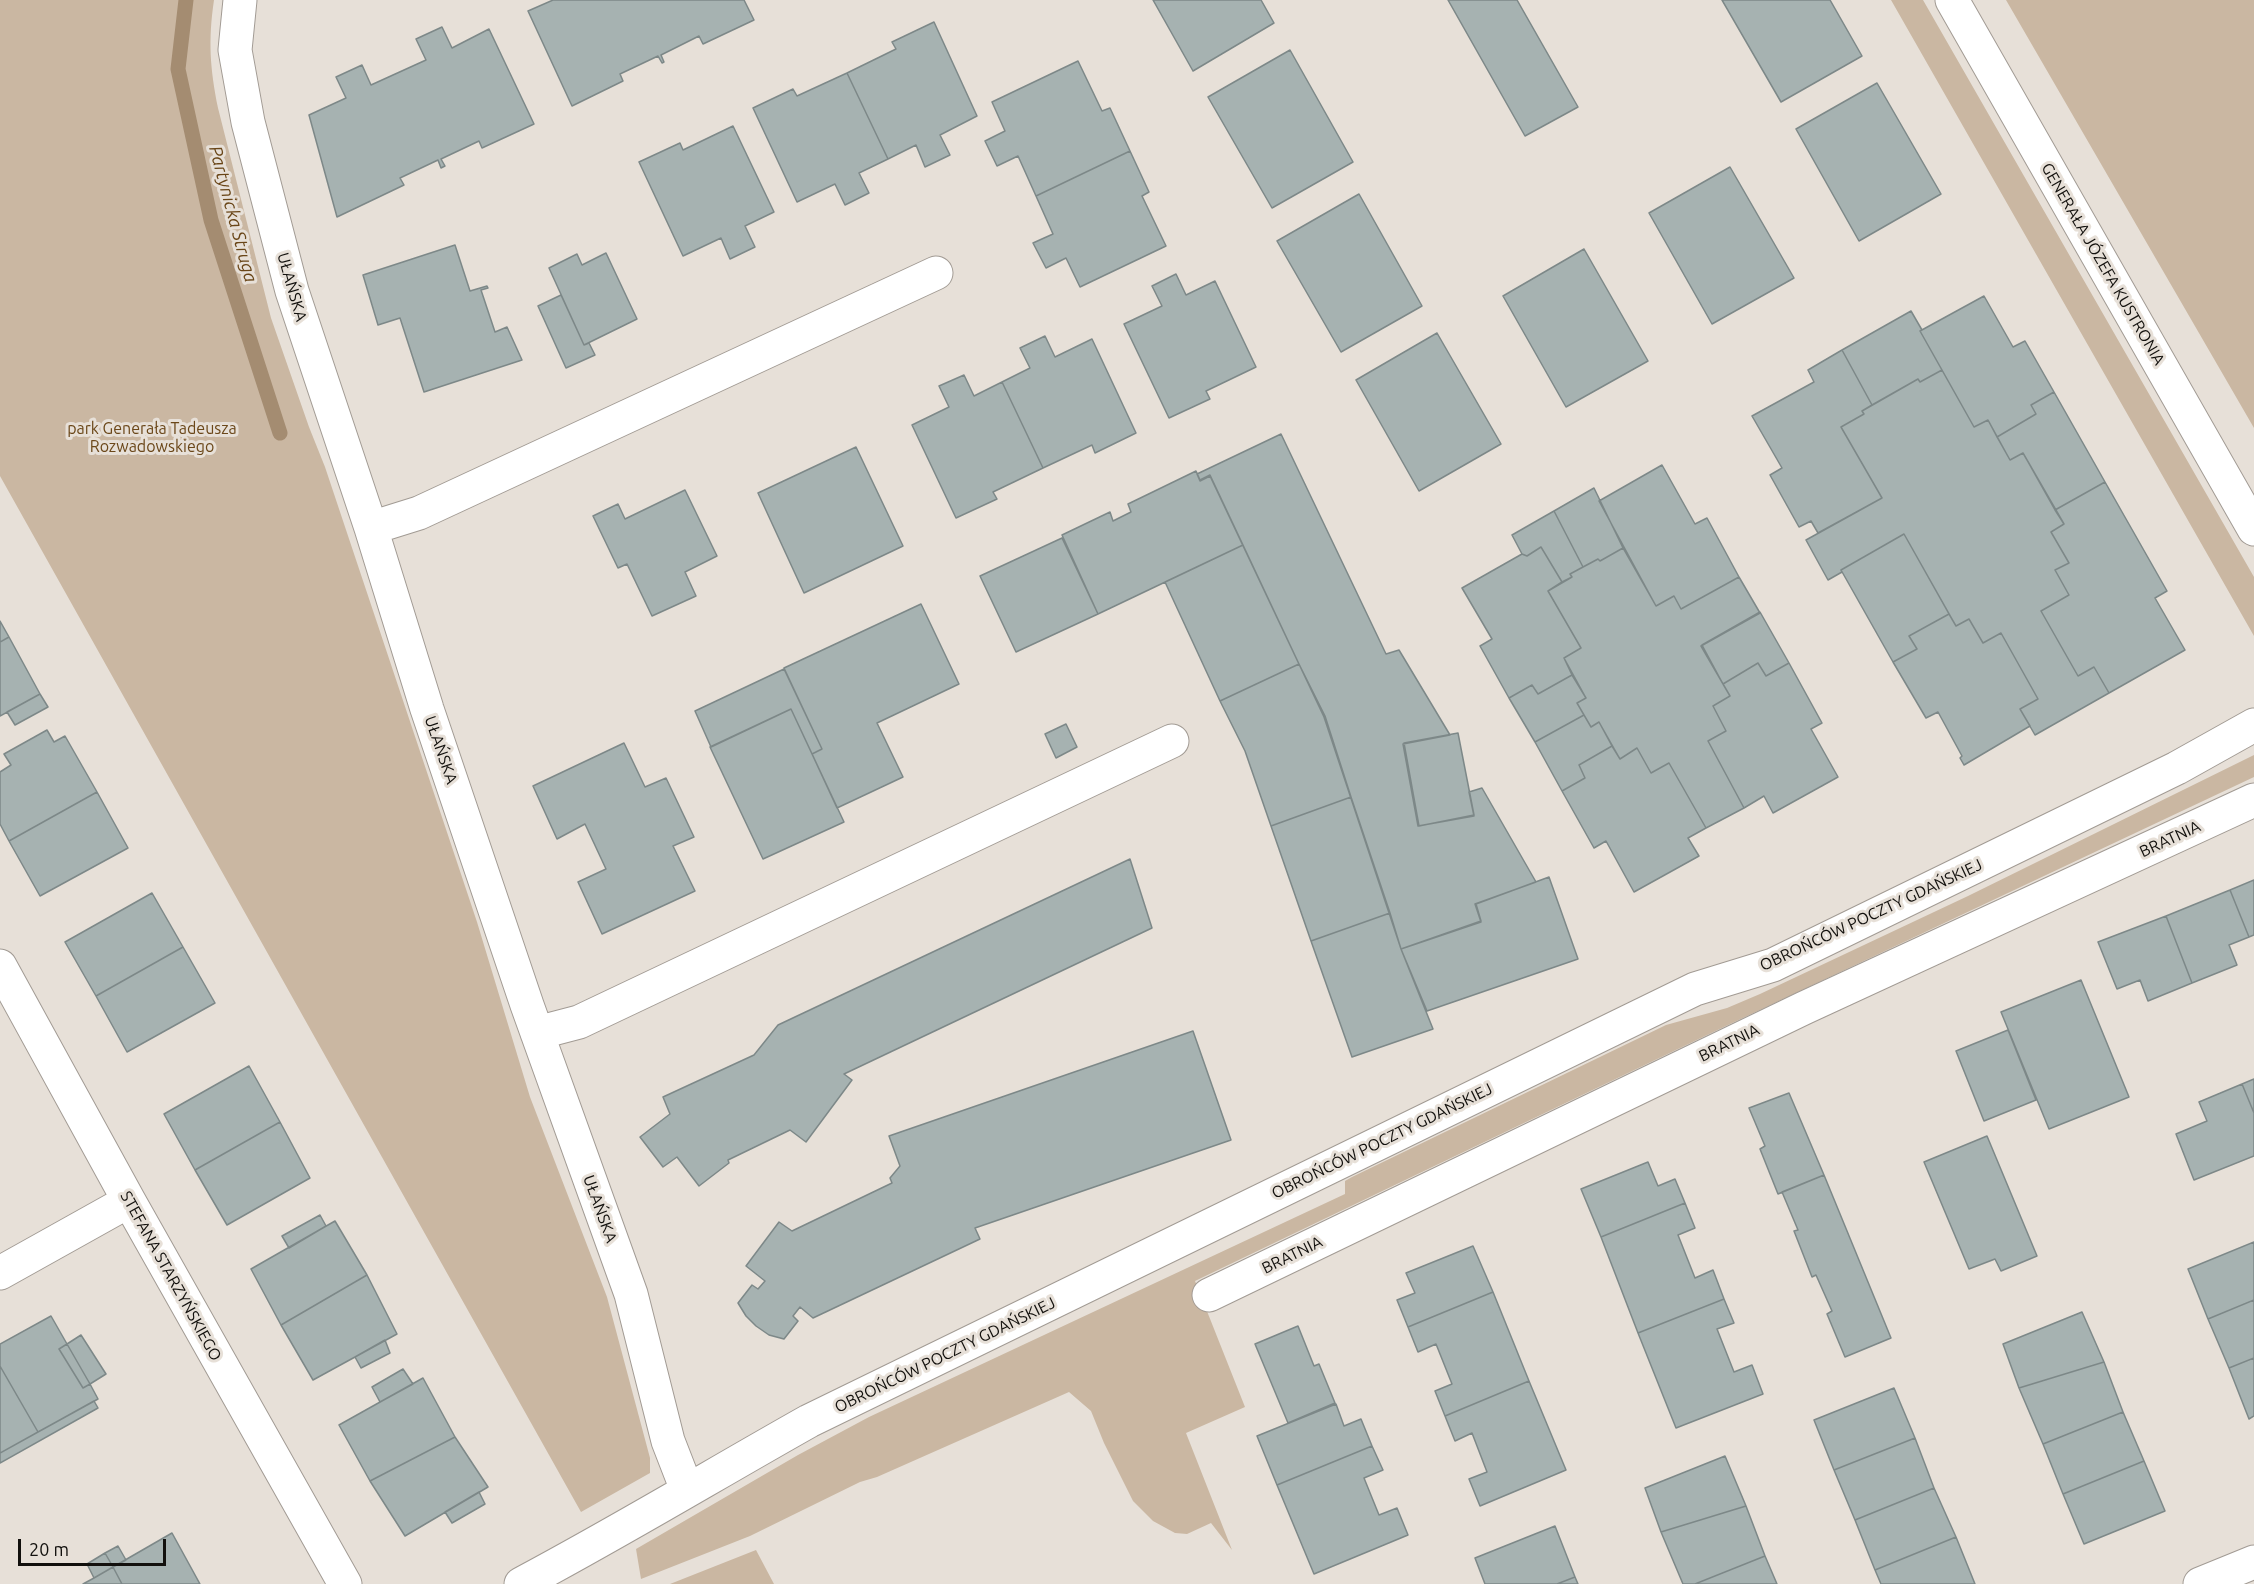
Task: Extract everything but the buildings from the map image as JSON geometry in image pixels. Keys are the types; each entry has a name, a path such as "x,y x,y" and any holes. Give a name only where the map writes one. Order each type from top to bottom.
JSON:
{"street":[{"name":"UŁAŃSKA","path":"240,0 235,50 248,122 292,291 371,528 427,709 537,1033 631,1294 668,1441 687,1490"},
{"name":"GENERAŁA JÓZEFA KUSTRONIA","path":"1952,0 2254,529"},
{"path":"371,528 419,513 936,273"},
{"name":"OBROŃCÓW POCZTY GDAŃSKIEJ","path":"521,1584 610,1537 687,1490 809,1421 1695,989 1773,965 2177,768 2254,725"},
{"path":"537,1033 579,1022 1172,741"},
{"name":"BRATNIA","path":"1209,1295 1804,1008 2254,800"},
{"name":"STEFANA STARZYŃSKIEGO","path":"0,966 129,1201 345,1584"},
{"path":"0,1273 129,1201"},
{"path":"2200,1584 2254,1562"}],"green space":[{"name":"park Generała Tadeusza Rozwadowskiego","path":"0,0 214,0 211,42 215,94 271,318 325,467 477,922 530,1097 607,1297 650,1458 650,1473 581,1512 0,476"},
{"path":"1891,0 1923,0 2254,577 2254,636"},
{"path":"2006,0 2254,0 2254,428"},
{"path":"2254,755 2254,777 1728,1025 1195,1281 1245,1407 1186,1433 1232,1550 1211,1523 1187,1534 1175,1533 1153,1521 1133,1501 1091,1411 1069,1392 877,1477 860,1482 750,1536 641,1579 636,1549 798,1455 869,1417 1345,1194 1345,1181 1352,1177 1666,1025 1727,1008 1760,994 1968,896"},
{"path":"756,1550 774,1584 670,1584"}],"waterway":[{"name":"Partynicka Struga","path":"186,0 178,69 211,220 280,433"}]}
